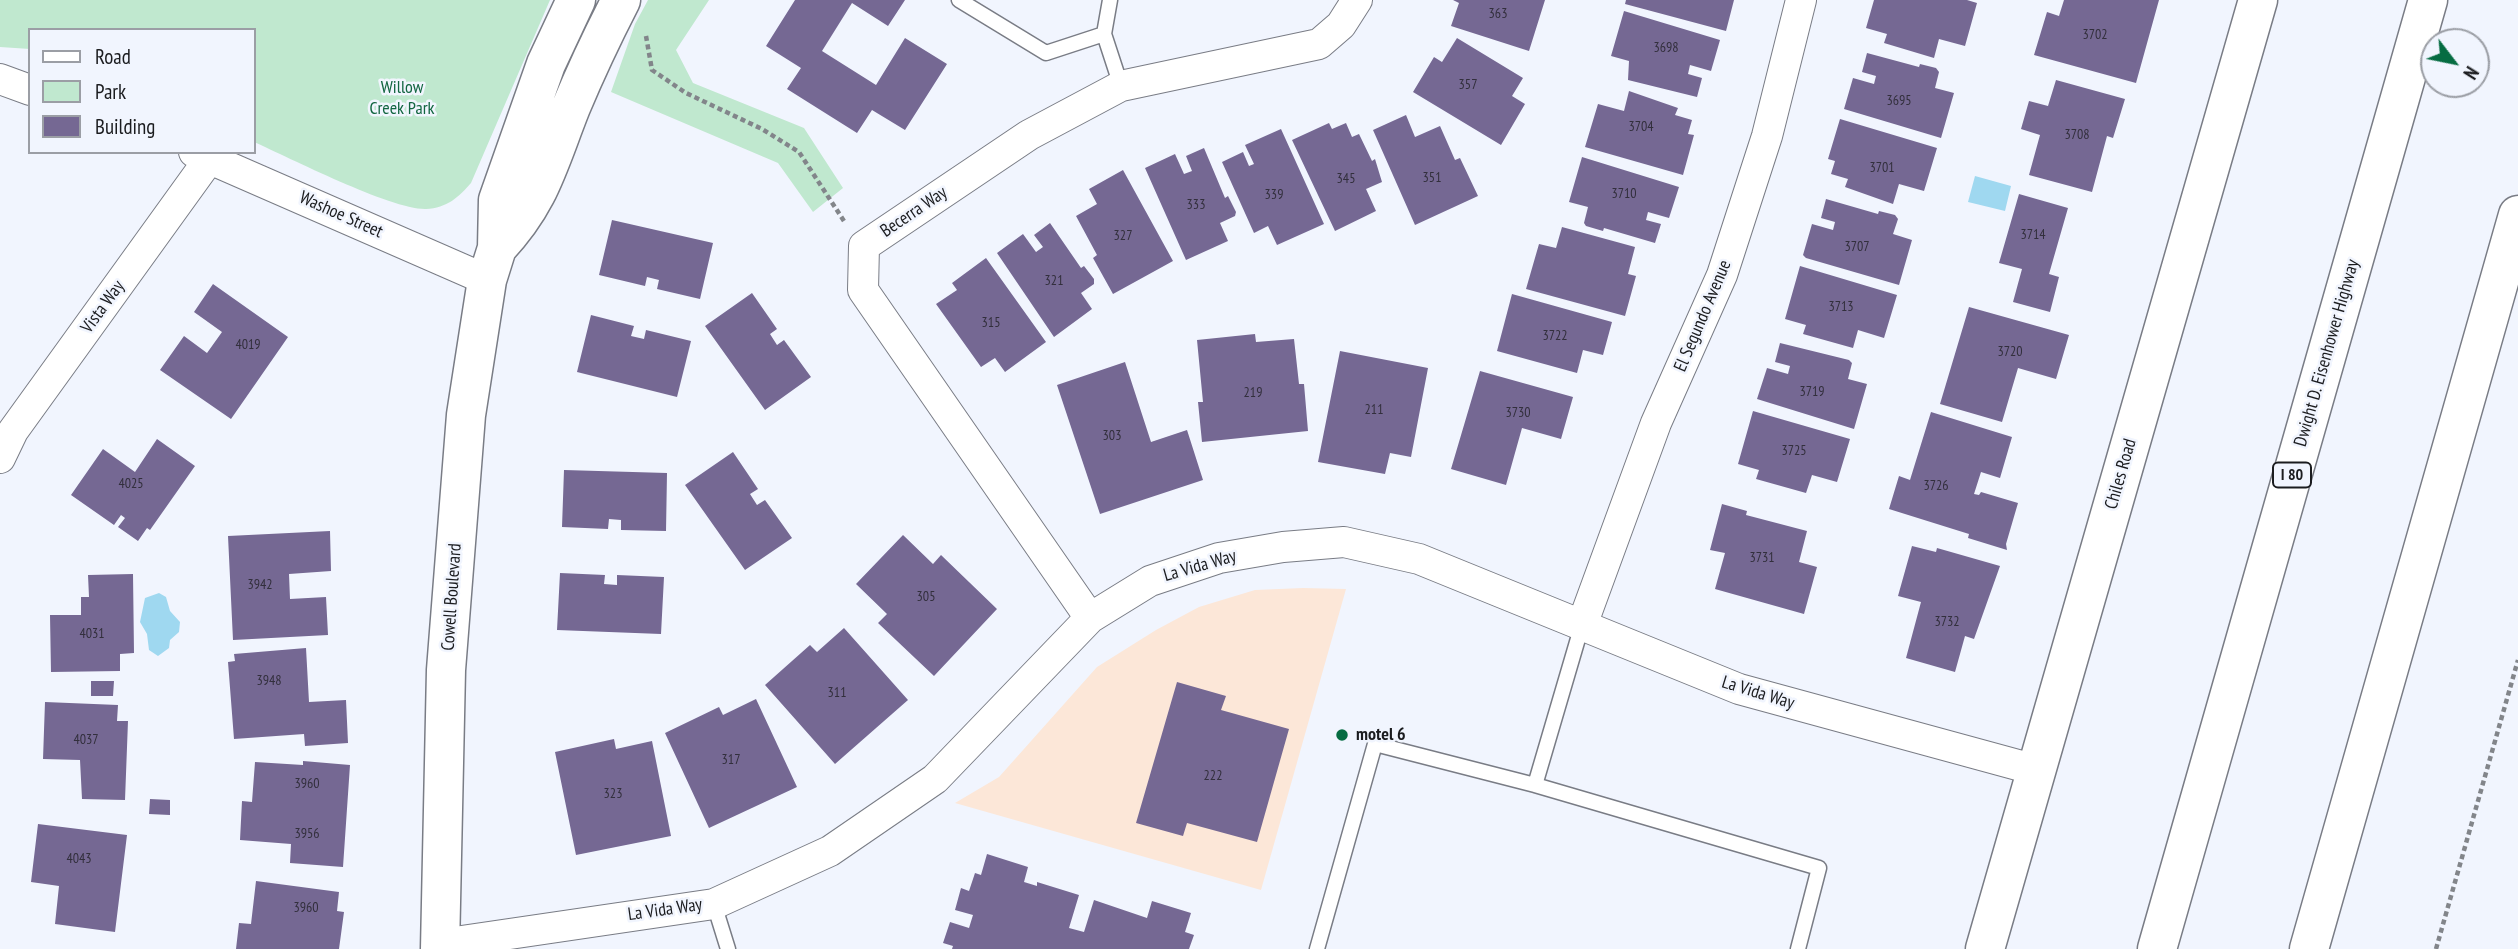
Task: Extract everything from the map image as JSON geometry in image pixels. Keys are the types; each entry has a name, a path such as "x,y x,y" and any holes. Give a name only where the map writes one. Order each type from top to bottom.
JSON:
{"main road":[{"name":"Cowell Boulevard","path":"441,946 447,656 466,415 492,264 498,200 527,112 576,0"},
{"name":"Chiles Road","path":"1985,949 2258,0"},
{"name":"Dwight D. Eisenhower Highway","path":"2157,949 2428,0"},
{"path":"492,264 536,199 595,51 633,14"},
{"path":"2309,949 2518,215"}],"street":[{"name":"Becerra Way","path":"1090,618 863,290 864,246 1029,135 1121,86 1319,44 1341,25 1357,0"},
{"name":"El Segundo Avenue","path":"1582,625 1656,424 1722,275 1767,136 1801,0"},
{"path":"0,79 28,89"},
{"name":"Washoe Street","path":"202,155 492,264"},
{"name":"Vista Way","path":"0,458 13,431 202,155"},
{"name":"La Vida Way","path":"441,946 714,904 830,851 935,779 1090,618 1150,581 1219,558 1344,542 1419,559 1582,625 1659,660 1739,689 2036,769"}],"lane":[{"path":"959,0 1046,54 1104,34"},
{"path":"1110,0 1104,34 1121,86"},
{"path":"1535,785 1582,625"},
{"path":"1317,949 1375,744 1535,785 1819,868 1798,949"},
{"path":"714,904 728,949"}],"path":[{"path":"633,14 652,71 686,93 762,128 799,152 833,207 864,246"},
{"path":"2436,949 2518,660"}],"shaded area":[{"path":"1346,589 1261,890 955,803 999,777 1097,667 1156,630 1199,607 1255,590"}],"green space":[{"name":"Willow Creek Park","path":"0,0 550,0 471,183 452,201 426,209 410,207 366,192 256,143 256,28 28,28 28,49 0,47"},
{"path":"648,0 709,0 676,50 693,83 804,128 843,188 813,212 778,163 611,92 635,24"}],"water":[{"path":"1975,176 2011,186 2005,211 1968,202"},
{"path":"159,593 166,597 170,611 180,622 179,632 170,640 169,648 158,656 149,650 147,634 140,622 145,598"}],"building":[{"path":"795,0 905,0 888,26 852,3 822,51 876,85 905,38 947,64 905,130 872,110 857,133 787,89 801,68 766,46"},
{"path":"1453,0 1545,0 1529,51 1451,26 1459,3"},
{"path":"1626,0 1734,0 1726,31 1625,4"},
{"path":"1874,0 1967,0 1977,3 1965,46 1939,39 1934,58 1884,43 1887,34 1866,28"},
{"path":"2064,0 2159,0 2136,83 2034,55 2047,12 2059,16"},
{"path":"1624,11 1720,40 1711,71 1690,65 1688,74 1702,78 1697,97 1628,80 1629,61 1611,56"},
{"path":"1457,38 1523,78 1512,96 1525,104 1501,145 1413,92 1434,57 1442,62"},
{"path":"1867,53 1919,67 1920,64 1936,68 1939,72 1935,88 1954,93 1941,138 1844,109 1853,78 1874,84 1876,76 1862,72"},
{"path":"2056,80 2125,99 2113,138 2107,136 2092,192 2029,175 2040,135 2021,129 2029,101 2048,106"},
{"path":"1629,91 1678,108 1675,115 1692,120 1688,134 1694,135 1683,175 1585,147 1598,104 1624,111"},
{"path":"1406,115 1415,137 1440,126 1455,160 1460,158 1478,196 1415,225 1373,130"},
{"path":"1840,119 1937,148 1924,191 1899,184 1893,204 1845,187 1848,179 1831,174 1835,161 1828,159"},
{"path":"1329,123 1332,129 1346,123 1352,137 1359,134 1372,161 1375,159 1382,182 1366,189 1376,211 1335,231 1292,140"},
{"path":"1281,129 1324,224 1277,245 1268,226 1254,233 1222,162 1243,152 1249,166 1254,164 1245,145"},
{"path":"1204,148 1225,198 1228,196 1236,212 1235,216 1220,223 1228,241 1186,260 1145,168 1175,154 1184,174 1192,171 1186,156"},
{"path":"1582,157 1679,187 1669,218 1648,212 1646,220 1661,224 1655,243 1604,228 1603,231 1586,226 1584,223 1588,207 1569,202"},
{"path":"1123,170 1173,261 1113,294 1093,258 1097,255 1076,216 1097,204 1089,189"},
{"path":"2019,194 2068,208 2049,274 2059,277 2050,312 2013,302 2022,269 1999,263"},
{"path":"1826,199 1878,214 1879,211 1895,215 1898,219 1893,234 1912,240 1899,285 1803,255 1812,224 1833,230 1835,222 1821,218"},
{"path":"612,220 713,243 700,299 657,289 659,280 647,277 645,286 599,275"},
{"path":"1050,223 1081,268 1084,266 1094,279 1094,284 1081,293 1092,309 1054,337 997,253 1023,234 1036,252 1043,247 1034,235"},
{"path":"1562,227 1635,247 1628,274 1636,276 1625,316 1526,289 1539,244 1556,248"},
{"path":"986,258 1046,342 1005,372 995,358 981,367 936,304 957,290 952,283"},
{"path":"1800,266 1897,295 1884,338 1858,330 1853,348 1803,334 1806,325 1785,319"},
{"path":"213,284 288,337 231,419 160,370 184,336 207,353 222,332 194,312"},
{"path":"752,293 777,329 770,334 777,345 784,340 811,377 765,410 705,326"},
{"path":"1512,294 1612,322 1603,355 1583,350 1577,373 1497,351"},
{"path":"1969,307 2069,335 2056,379 2018,368 2002,422 1940,404"},
{"path":"591,315 634,326 631,336 644,339 646,330 691,341 677,397 577,372"},
{"path":"1255,334 1256,342 1294,339 1299,384 1304,384 1308,431 1202,442 1198,402 1203,402 1197,340"},
{"path":"1780,343 1852,363 1848,379 1867,384 1854,429 1757,399 1767,368 1788,374 1790,366 1775,362"},
{"path":"1340,351 1428,368 1411,457 1390,453 1385,474 1318,462"},
{"path":"1125,362 1151,442 1187,430 1203,480 1100,514 1057,385"},
{"path":"1480,371 1573,397 1561,439 1522,428 1506,485 1451,469"},
{"path":"1753,411 1850,439 1837,482 1812,475 1806,493 1756,479 1759,470 1738,464"},
{"path":"1931,412 2012,437 2000,478 1981,472 1974,494 1979,495 1981,492 2018,503 2006,544 2007,550 1968,538 1969,534 1889,509 1899,476 1910,480"},
{"path":"157,439 195,466 150,530 147,528 138,541 118,527 125,518 121,515 114,525 71,495 103,449 135,472"},
{"path":"733,452 758,489 750,494 757,505 765,500 792,538 745,570 685,485"},
{"path":"564,470 667,473 666,531 621,530 621,520 609,519 608,529 562,527"},
{"path":"1722,504 1747,511 1746,515 1807,531 1799,562 1817,567 1804,614 1715,589 1725,553 1710,550"},
{"path":"330,531 331,571 289,574 290,599 326,597 328,635 233,640 228,536"},
{"path":"903,535 933,564 941,555 997,609 934,676 878,623 887,614 856,584"},
{"path":"1912,546 1936,552 1937,548 2000,566 1974,639 1965,636 1955,672 1906,658 1921,602 1898,596"},
{"path":"560,573 605,575 604,584 617,585 617,575 664,577 661,634 557,630"},
{"path":"133,574 134,653 120,654 120,671 51,672 50,615 81,615 81,597 89,597 88,575"},
{"path":"844,628 908,700 835,764 765,685 810,645 817,652"},
{"path":"306,648 309,702 346,700 348,743 305,746 304,734 234,739 228,662 235,661 234,654"},
{"path":"91,681 114,681 113,696 91,696"},
{"path":"1177,682 1226,696 1221,710 1289,729 1257,842 1187,823 1183,836 1136,823"},
{"path":"756,699 797,787 709,828 665,733 719,707 723,715"},
{"path":"45,702 118,705 117,721 128,721 125,800 82,799 80,760 43,759"},
{"path":"614,739 616,749 652,741 671,836 576,855 555,752"},
{"path":"303,761 350,765 343,867 290,863 291,844 240,840 242,801 252,802 255,762 303,765"},
{"path":"150,799 170,800 170,815 149,814"},
{"path":"38,824 127,835 115,932 55,924 59,886 31,882"},
{"path":"987,854 1028,867 1024,882 1037,886 1037,882 1079,895 1069,928 1084,932 1094,900 1147,918 1152,901 1191,913 1185,932 1194,935 1189,949 952,949 953,946 943,943 950,922 969,928 973,915 955,910 961,888 969,891 975,873 981,875"},
{"path":"256,881 339,892 337,911 344,912 339,949 236,949 239,923 251,924"}],"place":[{"name":"motel 6","path":"1342,735"}]}
